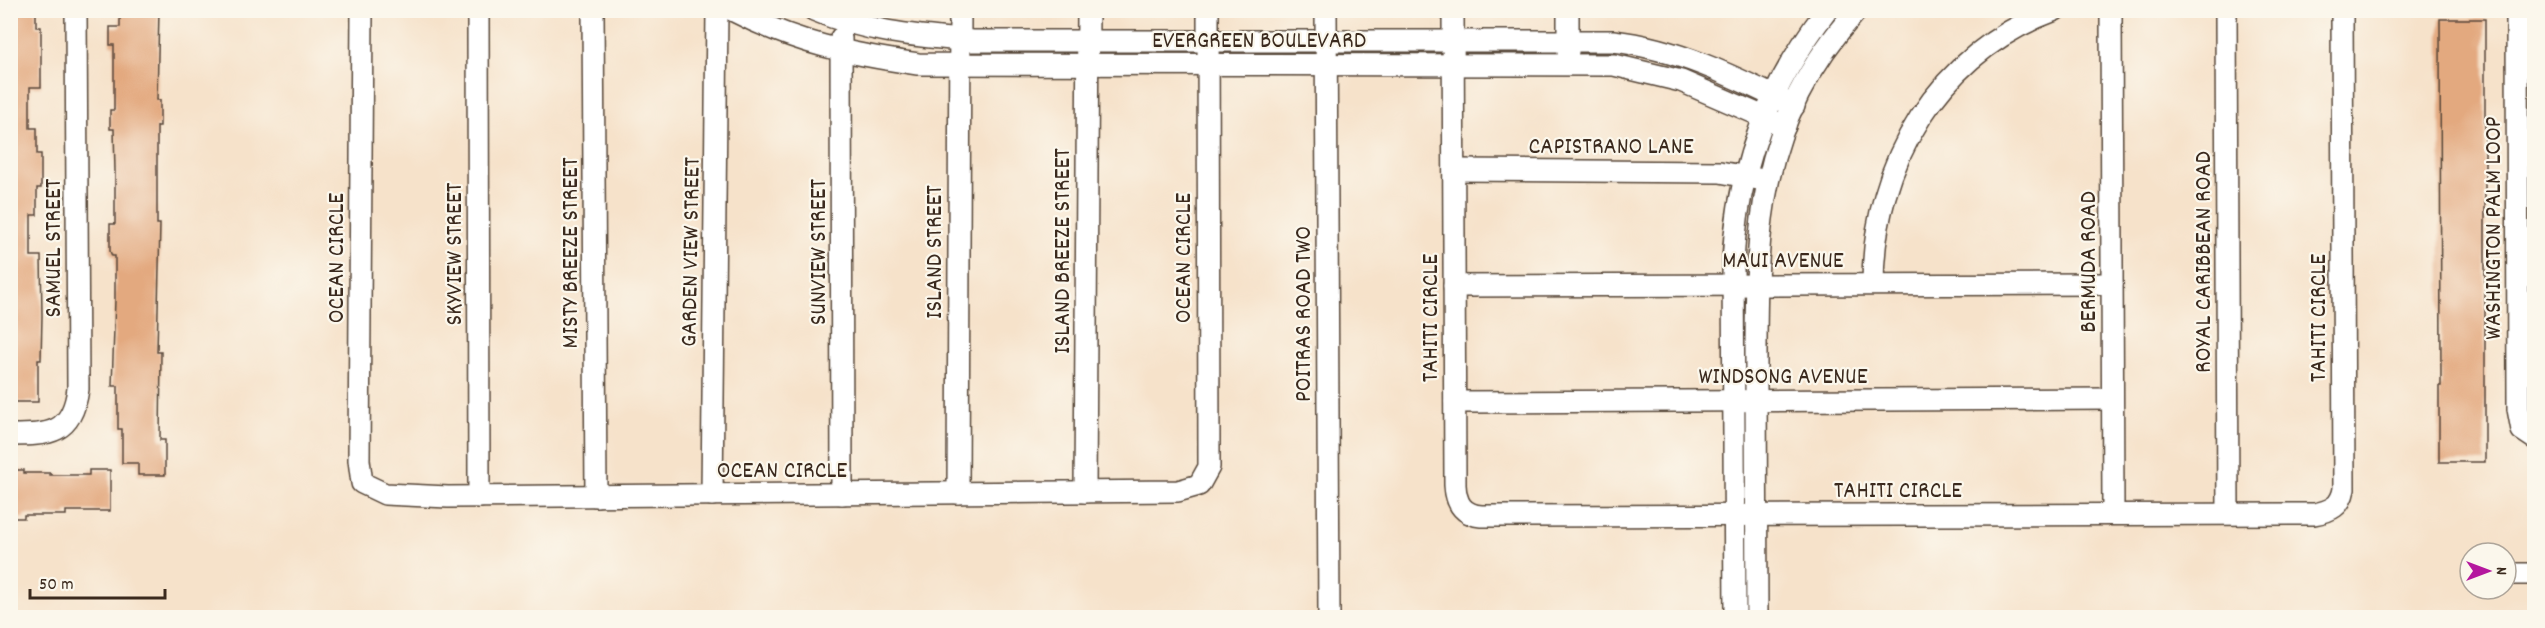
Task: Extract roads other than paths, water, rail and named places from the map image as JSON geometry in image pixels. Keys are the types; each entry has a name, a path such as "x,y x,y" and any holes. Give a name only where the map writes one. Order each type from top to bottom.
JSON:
{"street":[{"name":"SAMUEL STREET","path":"10,435 42,435 56,431 68,422 76,407 78,389 76,10"},
{"name":"OCEAN CIRCLE","path":"362,10 359,460 362,483 385,494 479,497 1178,491 1199,486 1209,467 1206,65 1208,10"},
{"name":"SKYVIEW STREET","path":"478,10 479,497"},
{"name":"MISTY BREEZE STREET","path":"592,10 596,496"},
{"name":"GARDEN VIEW STREET","path":"712,495 717,10"},
{"name":"EVERGREEN BOULEVARD","path":"732,10 805,43 918,64 1568,63 1614,65 1664,75 1698,87 1785,126"},
{"name":"EVERGREEN BOULEVARD","path":"814,10 906,36 961,40 1568,39 1630,43 1662,50 1725,74 1794,106"},
{"name":"ISLAND STREET","path":"958,493 960,10"},
{"name":"ISLAND BREEZE STREET","path":"1085,492 1088,10"},
{"name":"POITRAS ROAD TWO","path":"1326,10 1329,618"},
{"name":"TAHITI CIRCLE","path":"1453,10 1455,493 1461,507 1473,515 2314,514 2336,507 2343,495 2342,10"},
{"path":"1568,10 1568,63"},
{"path":"1735,618 1734,240 1745,176 1763,116 1799,49 1827,10"},
{"path":"1757,618 1756,285 1759,232 1767,182 1794,106 1816,65 1857,10"},
{"path":"1873,284 1874,247 1880,206 1895,162 1917,121 1947,83 1979,54 2011,32 2055,10"},
{"name":"BERMUDA ROAD","path":"2112,10 2113,513"},
{"name":"ROYAL CARIBBEAN ROAD","path":"2226,10 2228,513"},
{"name":"WASHINGTON PALM LOOP","path":"2517,10 2518,409 2523,430 2535,438"},
{"name":"SUNVIEW STREET","path":"840,16 842,51 842,494"},
{"name":"CAPISTRANO LANE","path":"1454,170 1720,171 1767,182"},
{"name":"MAUI AVENUE","path":"1454,286 2112,284"},
{"name":"WINDSONG AVENUE","path":"1455,402 2112,399"},
{"path":"2518,574 2535,574"}]}
